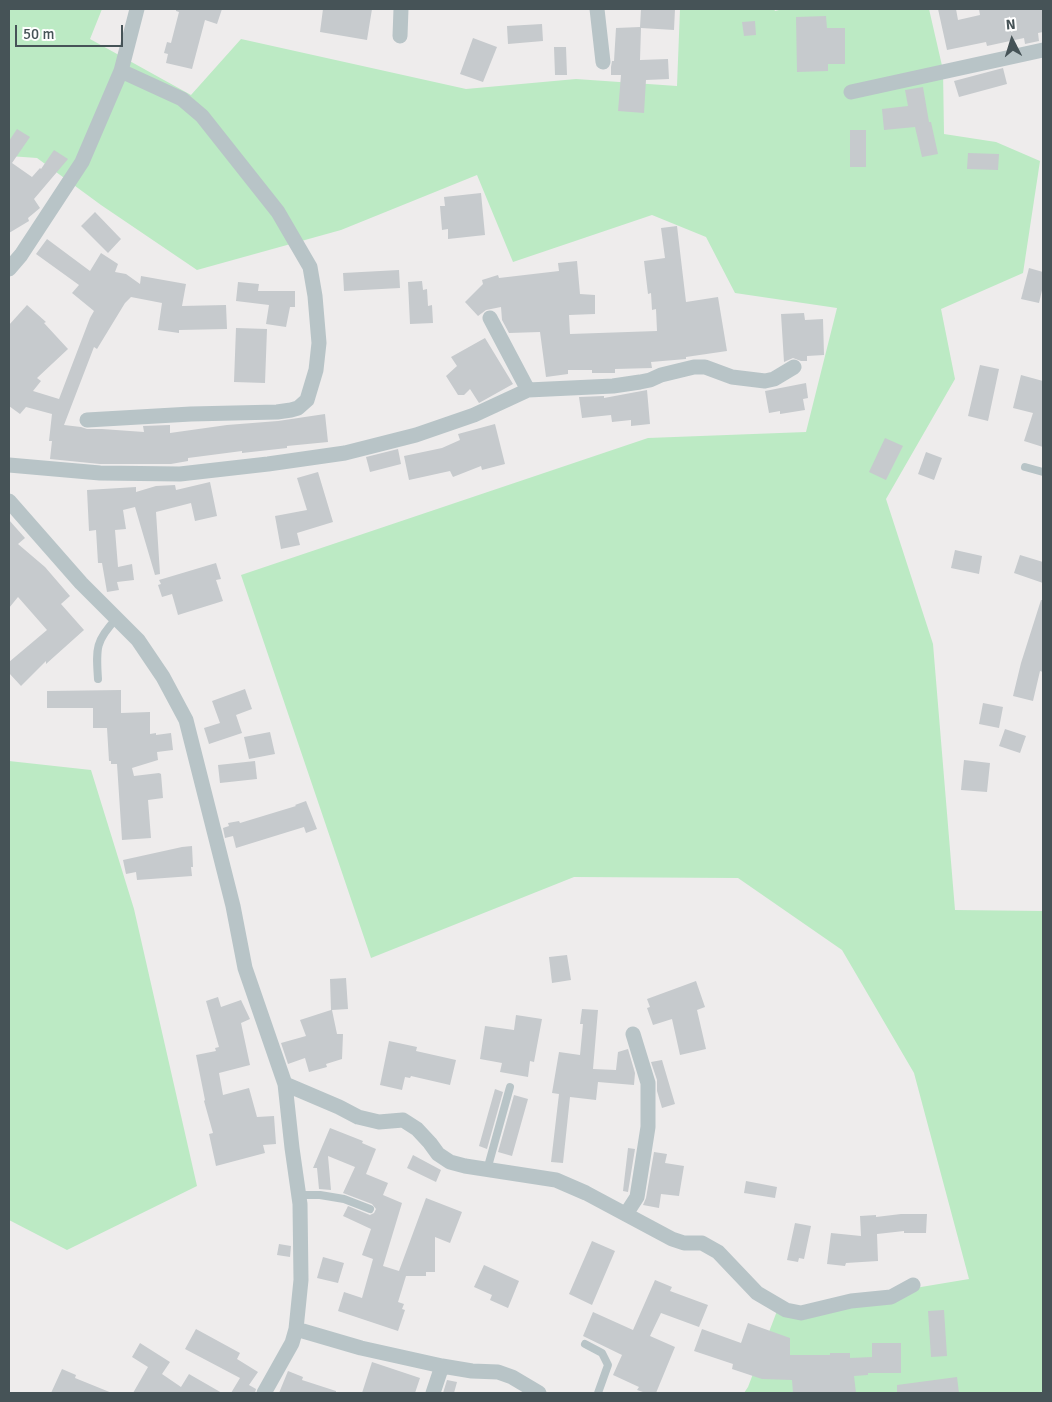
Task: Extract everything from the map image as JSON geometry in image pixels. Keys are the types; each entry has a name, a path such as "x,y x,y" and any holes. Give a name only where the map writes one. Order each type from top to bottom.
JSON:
{"street":[{"path":"9,270 21,255 82,162 121,71 137,9"},
{"path":"400,36 401,9"},
{"path":"597,9 603,62"},
{"path":"851,92 1043,50"},
{"path":"87,420 191,414 277,412 298,408 307,400 316,370 319,342 315,296 310,267 278,212 202,116 182,99 121,71"},
{"path":"490,318 528,390"},
{"path":"9,465 100,473 180,474 345,453 416,435 474,415 528,390 613,386 650,380 660,375 694,367 705,367 732,377 765,381 774,379 794,367"},
{"path":"9,501 81,583 138,640 163,677 186,720 234,906 245,968 285,1084 299,1195 301,1280 296,1329 292,1343 264,1393"},
{"path":"626,1214 636,1196 648,1127 648,1083 633,1034"},
{"path":"285,1084 358,1117 378,1122 402,1120 417,1129 438,1154 450,1162 487,1170 556,1180 586,1193 672,1239 684,1243 702,1243 718,1252 757,1293 786,1310 801,1313 851,1301 891,1297 913,1285"},
{"path":"296,1329 352,1346 442,1366 472,1372 498,1372 539,1393"},
{"path":"434,1393 442,1366"}],"lane":[{"path":"1025,467 1043,472"},
{"path":"98,679 97,656 100,643 104,632 117,618"},
{"path":"487,1170 510,1087"},
{"path":"299,1195 320,1195 344,1199 370,1209"},
{"path":"585,1344 602,1353 608,1365 598,1393"}],"green space":[{"path":"9,9 102,9 90,39 191,95 241,39 466,89 576,79 677,86 680,9 774,9 775,11 783,9 929,9 943,70 944,134 996,142 1040,161 1023,273 941,309 955,379 886,499 933,644 955,910 1043,911 1043,1393 744,1393 777,1311 969,1279 914,1073 842,950 738,878 574,877 371,958 241,575 648,438 806,432 837,308 735,293 706,237 652,215 513,262 477,175 341,230 197,270 101,205 37,158 9,156"},
{"path":"9,761 91,770 134,909 197,1186 67,1250 9,1220"}],"building":[{"path":"176,9 222,9 217,24 205,20 192,69 166,63 168,54 164,53 167,42 171,43 179,12"},
{"path":"323,9 372,9 367,40 320,32"},
{"path":"641,9 675,9 674,30 641,28 640,60 668,59 669,79 646,80 644,113 618,111 621,75 611,75 612,61 614,61 616,28 640,27"},
{"path":"938,9 956,9 958,20 980,15 979,9 1043,9 1043,32 1038,33 1039,41 1025,44 1024,38 987,46 986,42 947,50"},
{"path":"826,16 827,28 845,28 845,64 828,64 828,71 797,72 796,17"},
{"path":"755,21 756,35 744,36 742,22"},
{"path":"542,24 543,41 508,44 507,26"},
{"path":"473,38 497,47 483,82 460,74"},
{"path":"554,47 566,47 567,75 555,75"},
{"path":"1003,68 1007,84 959,97 954,81"},
{"path":"923,87 929,122 931,122 938,154 922,157 915,127 884,130 882,109 908,106 905,90"},
{"path":"17,129 30,137 12,163 32,177 41,169 54,150 68,159 34,199 40,208 28,218 29,221 9,233 9,141"},
{"path":"850,130 866,130 866,167 850,167"},
{"path":"968,153 999,154 998,170 967,169"},
{"path":"481,193 485,235 448,239 448,229 442,230 440,206 445,206 444,197"},
{"path":"95,212 121,239 108,253 81,226"},
{"path":"677,226 686,302 718,297 727,351 686,357 686,359 651,362 652,368 615,369 615,373 592,373 592,370 568,370 568,374 546,377 540,332 509,333 502,320 501,307 486,310 478,316 465,302 483,284 482,280 498,275 499,278 559,271 558,263 577,261 580,294 595,295 595,314 569,315 570,334 657,331 656,309 652,310 651,293 648,294 644,261 665,258 661,228"},
{"path":"47,239 90,271 101,253 118,264 115,272 126,274 140,284 141,276 186,284 182,306 226,305 227,329 179,330 179,333 158,330 162,303 131,297 125,303 97,349 94,347 64,425 87,429 144,432 143,426 170,425 170,433 325,414 328,442 188,458 188,461 171,464 100,464 50,459 52,441 49,441 52,414 26,407 20,414 9,406 9,325 27,305 46,322 44,323 68,349 37,378 41,381 33,391 59,399 94,311 72,293 79,285 36,254"},
{"path":"1029,268 1043,272 1043,286 1039,303 1021,299"},
{"path":"399,270 400,288 344,291 343,273"},
{"path":"422,281 423,290 427,289 428,306 432,305 433,323 410,324 408,282"},
{"path":"238,282 259,284 258,291 295,291 295,307 290,307 286,327 266,324 269,305 236,301"},
{"path":"804,313 805,320 823,319 824,355 807,356 807,361 793,358 784,362 781,314"},
{"path":"236,328 267,329 265,383 234,382"},
{"path":"485,338 513,384 479,403 470,389 464,395 458,395 446,376 457,366 451,357"},
{"path":"980,365 999,369 988,421 968,416"},
{"path":"1021,375 1043,381 1043,447 1024,441 1033,413 1013,408"},
{"path":"806,383 808,398 803,399 805,410 780,414 780,411 769,413 765,391"},
{"path":"647,390 650,424 631,426 631,420 612,422 611,415 582,418 579,397 604,396 604,398"},
{"path":"495,424 505,464 482,470 481,466 453,477 450,471 409,480 404,456 442,448 460,440 458,434"},
{"path":"885,438 903,446 886,480 869,472"},
{"path":"398,449 401,464 370,472 366,457"},
{"path":"926,452 942,458 934,480 918,474"},
{"path":"318,472 333,522 297,533 300,545 281,549 275,516 307,510 297,478"},
{"path":"210,482 217,516 195,521 191,503 156,512 160,574 155,575 135,507 123,510 126,529 115,530 118,567 132,564 134,580 117,582 119,590 107,592 102,563 98,563 96,530 89,531 87,490 136,487 136,492 156,486 175,485 176,490"},
{"path":"9,520 25,538 18,544 45,567 70,596 61,604 84,630 46,664 46,661 21,686 9,673 9,662 47,630 18,597 9,608"},
{"path":"955,550 982,556 979,574 951,568"},
{"path":"1020,555 1043,562 1043,583 1014,573"},
{"path":"216,563 221,579 216,580 223,601 178,615 172,594 162,597 158,585 161,584 159,580"},
{"path":"1041,600 1043,600 1043,672 1040,671 1033,701 1013,696 1021,663"},
{"path":"245,689 252,709 236,715 242,733 209,744 204,728 220,723 212,701"},
{"path":"121,690 121,713 150,712 150,734 171,733 173,750 157,752 158,760 132,768 134,776 161,774 163,798 148,800 151,838 122,840 117,764 111,764 111,761 109,761 107,728 93,728 93,708 47,708 47,691"},
{"path":"983,703 1003,707 999,728 979,724"},
{"path":"1005,729 1026,736 1020,753 999,746"},
{"path":"270,732 275,754 249,759 244,737"},
{"path":"964,760 990,763 987,792 961,790"},
{"path":"255,761 257,779 220,783 218,765"},
{"path":"306,801 317,829 306,833 304,827 236,848 233,836 225,838 223,828 229,826 228,823 239,821 240,823 296,806"},
{"path":"192,846 192,876 137,880 136,872 126,874 123,860"},
{"path":"567,955 571,980 552,983 549,957"},
{"path":"346,978 348,1009 332,1010 337,1034 343,1034 342,1059 326,1064 327,1067 309,1072 305,1058 288,1064 281,1043 306,1036 300,1020 331,1010 330,979"},
{"path":"696,981 705,1007 697,1010 706,1049 680,1055 672,1019 653,1025 647,1008 650,1007 647,999"},
{"path":"218,997 221,1007 241,1000 250,1019 241,1023 250,1065 219,1073 223,1095 249,1088 257,1117 274,1116 276,1144 263,1145 265,1153 216,1166 209,1134 213,1133 204,1101 196,1055 216,1051 215,1048 219,1047 206,1001"},
{"path":"582,1009 598,1010 593,1069 616,1070 618,1052 628,1049 635,1073 634,1085 598,1082 596,1100 570,1097 563,1163 551,1162 559,1094 552,1093 559,1052 580,1055 583,1024 580,1024"},
{"path":"516,1015 542,1019 534,1062 530,1061 528,1077 500,1072 502,1063 480,1059 485,1026 514,1030"},
{"path":"389,1041 417,1047 416,1051 456,1060 450,1085 411,1076 410,1078 405,1077 402,1090 380,1085"},
{"path":"662,1060 675,1104 662,1108 657,1091 657,1080 651,1062"},
{"path":"495,1089 503,1092 487,1149 479,1146"},
{"path":"514,1095 528,1099 512,1156 498,1152"},
{"path":"330,1128 363,1141 362,1143 376,1149 366,1174 388,1183 383,1195 402,1203 383,1266 399,1271 426,1198 462,1212 450,1243 435,1237 435,1272 426,1272 426,1276 406,1276 398,1302 404,1304 402,1309 405,1310 398,1331 338,1311 344,1292 362,1298 373,1259 362,1255 371,1229 343,1216 348,1206 370,1215 376,1209 372,1204 343,1193 355,1167 328,1156 331,1190 319,1189 317,1168 313,1168"},
{"path":"628,1148 635,1149 628,1192 623,1191"},
{"path":"654,1152 667,1154 665,1163 684,1166 679,1196 661,1194 659,1208 643,1205 646,1198"},
{"path":"413,1155 441,1170 436,1182 407,1168"},
{"path":"746,1181 777,1187 775,1198 744,1193"},
{"path":"901,1214 927,1214 926,1233 904,1233 904,1231 877,1234 878,1261 846,1263 845,1266 827,1264 831,1233 861,1236 860,1216 876,1215 876,1217"},
{"path":"795,1223 811,1226 804,1259 799,1258 798,1262 787,1260"},
{"path":"592,1241 615,1251 592,1305 569,1294"},
{"path":"279,1244 291,1246 290,1257 277,1255"},
{"path":"323,1257 344,1263 338,1283 317,1278"},
{"path":"484,1265 519,1281 508,1308 490,1300 492,1295 474,1287"},
{"path":"655,1280 672,1287 670,1291 708,1305 699,1327 661,1313 650,1336 675,1347 656,1393 646,1393 637,1390 639,1387 613,1375 622,1355 583,1336 593,1312 633,1330"},
{"path":"944,1310 947,1356 931,1357 928,1311"},
{"path":"748,1323 790,1338 790,1355 850,1353 850,1358 872,1357 872,1343 901,1343 901,1373 868,1373 868,1375 854,1376 856,1393 793,1393 792,1380 762,1379 732,1369 733,1364 694,1351 702,1329 741,1343"},
{"path":"196,1329 240,1353 237,1359 258,1372 249,1385 256,1389 255,1393 231,1393 240,1378 185,1349"},
{"path":"140,1343 170,1362 162,1374 181,1387 189,1374 222,1393 133,1393 148,1367 132,1357"},
{"path":"372,1362 420,1378 415,1393 362,1393"},
{"path":"62,1369 76,1375 75,1378 112,1393 51,1393"},
{"path":"288,1371 303,1377 302,1380 336,1391 336,1393 279,1393"},
{"path":"957,1377 959,1393 897,1393 897,1385"},
{"path":"447,1380 457,1382 454,1393 443,1393"}]}
